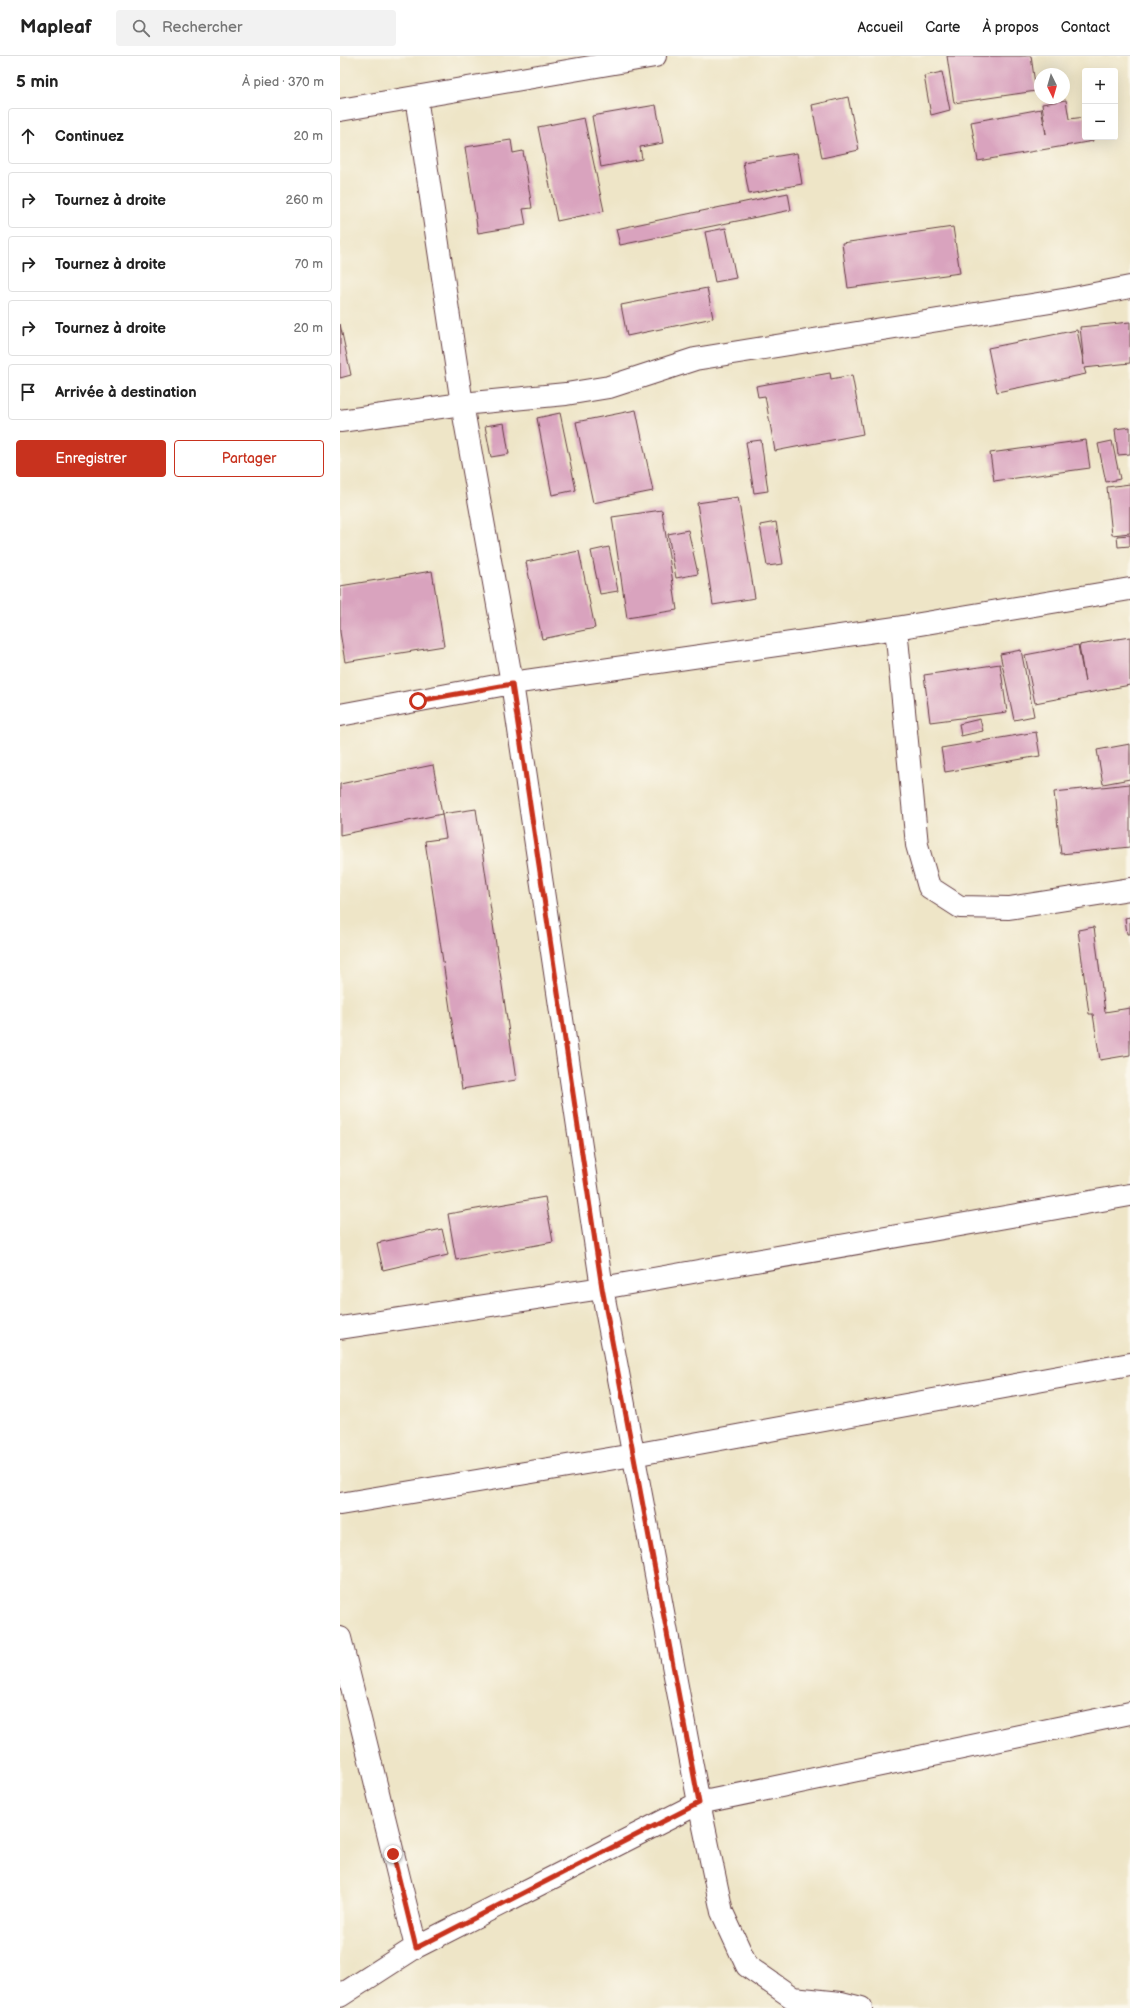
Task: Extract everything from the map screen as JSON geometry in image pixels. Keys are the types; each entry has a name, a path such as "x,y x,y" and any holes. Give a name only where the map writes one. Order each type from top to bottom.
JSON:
{"street":[{"path":"340,110 655,56"},
{"path":"416,97 462,404 512,684 602,1288 699,1803 722,1912 746,1966 793,1998 841,2003 861,2008"},
{"path":"340,421 462,404 566,394 609,387 695,359 1070,299 1130,287"},
{"path":"340,715 512,684 896,628 1130,589"},
{"path":"896,628 917,845 929,888 960,907 1009,908 1130,889"},
{"path":"340,1328 602,1288 1130,1195"},
{"path":"340,1504 633,1455 1130,1364"},
{"path":"340,1638 416,1948"},
{"path":"340,1996 416,1948 699,1803 1130,1713"}],"building":[{"path":"947,56 1031,56 1034,77 1034,91 954,103"},
{"path":"942,72 950,110 931,115 924,76"},
{"path":"848,97 859,150 822,158 812,105"},
{"path":"1042,104 1067,104 1069,119 1082,117 1082,140 1093,141 978,161 971,122 1041,109 1046,134"},
{"path":"656,105 663,143 640,147 642,159 601,167 592,116"},
{"path":"584,118 604,211 557,221 538,127"},
{"path":"511,140 513,153 523,151 532,208 523,209 526,225 478,233 465,147"},
{"path":"797,153 802,184 749,194 743,162"},
{"path":"788,193 791,210 620,245 616,229"},
{"path":"953,227 960,273 848,288 842,243"},
{"path":"726,228 736,278 715,282 705,232"},
{"path":"707,288 713,318 627,336 621,305"},
{"path":"1130,322 1130,363 1084,368 1086,374 997,392 988,348 1077,330 1084,365 1080,327"},
{"path":"340,324 351,375 340,378"},
{"path":"830,373 831,379 852,375 863,434 775,451 765,396 758,397 756,386"},
{"path":"636,410 653,491 593,503 576,422"},
{"path":"560,413 576,490 552,495 537,418"},
{"path":"504,423 509,454 491,457 485,426"},
{"path":"1130,427 1130,454 1118,455 1115,429"},
{"path":"761,440 768,491 754,493 746,442"},
{"path":"1086,440 1090,468 994,481 990,453"},
{"path":"1112,441 1120,479 1106,482 1098,444"},
{"path":"1130,484 1130,533 1112,535 1107,487"},
{"path":"738,497 755,598 713,605 697,503"},
{"path":"662,510 677,610 627,618 612,517"},
{"path":"776,522 783,564 767,566 760,525"},
{"path":"688,530 698,574 676,578 668,534"},
{"path":"1130,535 1130,546 1118,547 1117,536"},
{"path":"609,547 618,591 600,594 591,551"},
{"path":"579,551 595,628 542,639 526,562"},
{"path":"432,571 444,646 345,662 340,632 340,586"},
{"path":"1130,637 1130,685 1035,703 1025,655 1078,645 1085,682 1079,645"},
{"path":"1021,650 1034,716 1014,720 1000,654"},
{"path":"1000,664 1007,712 930,722 924,675"},
{"path":"980,719 983,731 961,736 959,724"},
{"path":"1036,732 1040,756 945,772 941,748"},
{"path":"1130,744 1130,779 1103,784 1097,750"},
{"path":"433,765 442,814 340,835 340,784"},
{"path":"1130,784 1130,847 1061,854 1054,792"},
{"path":"476,809 516,1080 462,1089 425,841 446,838 442,814"},
{"path":"1130,917 1130,934 1127,934 1125,918"},
{"path":"1094,927 1105,1012 1130,1008 1130,1055 1100,1060 1093,1014 1089,1014 1078,930"},
{"path":"545,1197 553,1242 456,1260 448,1214"},
{"path":"442,1229 448,1255 383,1270 377,1243"}],"route":[{"path":"393,1854 416,1948 699,1803 602,1288 566,1036 512,684 418,701"}]}
